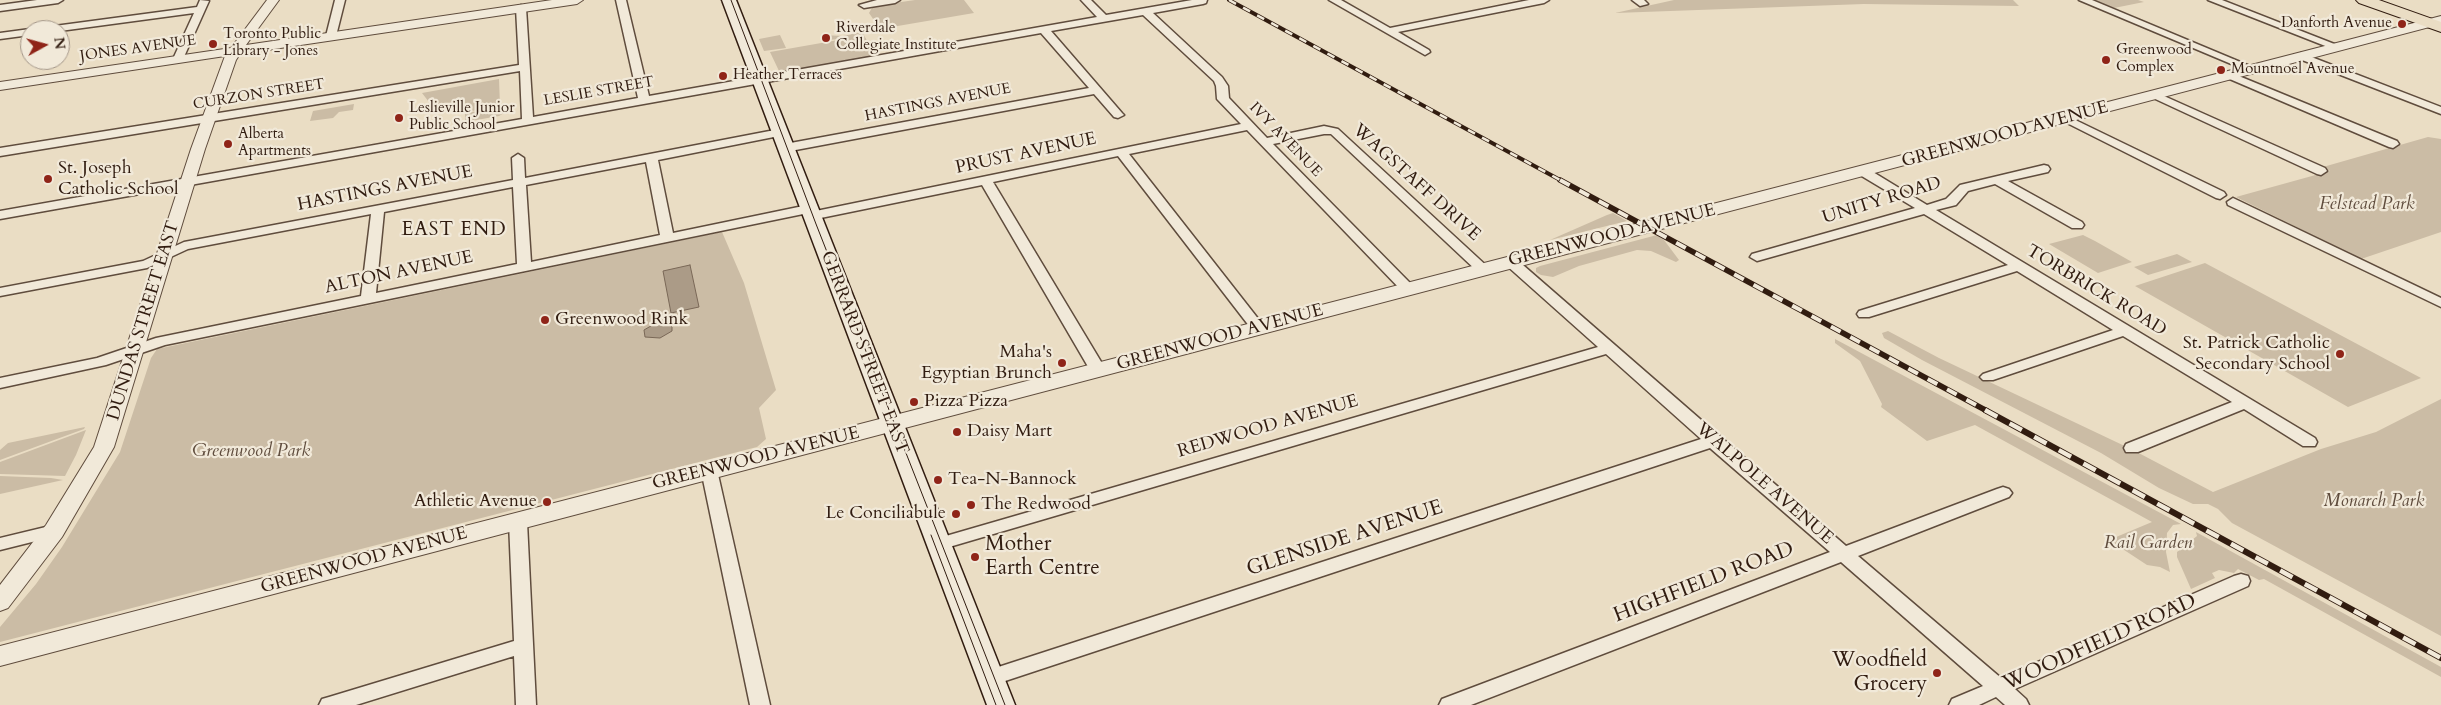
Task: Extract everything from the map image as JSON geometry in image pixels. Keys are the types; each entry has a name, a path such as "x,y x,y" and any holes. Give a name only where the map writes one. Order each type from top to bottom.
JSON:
{"main road":[{"name":"GERRARD STREET EAST","path":"729,0 1001,705"},
{"path":"2364,0 2437,23"}],"street":[{"path":"0,8 58,0"},
{"name":"DUNDAS STREET EAST","path":"0,602 54,531 104,447 188,182 229,60 273,0"},
{"path":"331,36 340,0"},
{"name":"JONES AVENUE","path":"0,86 577,0"},
{"path":"622,0 644,100"},
{"path":"864,5 895,0"},
{"path":"1086,0 1104,19"},
{"path":"1334,0 1425,52"},
{"path":"1389,31 1544,0"},
{"path":"2084,0 2252,69"},
{"path":"2213,0 2337,47"},
{"name":"LESLIE STREET","path":"0,215 1203,1"},
{"path":"70,26 202,4"},
{"path":"178,59 202,4"},
{"path":"521,8 528,121"},
{"name":"IVY AVENUE","path":"1146,12 1218,79 1222,86 1223,99 1408,288"},
{"name":"GREENWOOD AVENUE","path":"0,656 1408,288 1864,172 2301,56 2437,23"},
{"path":"1044,30 1118,115"},
{"path":"0,36 20,33"},
{"path":"2301,56 2441,112"},
{"name":"CURZON STREET","path":"0,152 524,67"},
{"path":"2230,75 2393,144"},
{"name":"HASTINGS AVENUE","path":"0,292 147,264 184,246 651,157 782,140 1096,90"},
{"path":"2155,95 2321,171"},
{"path":"2422,104 2441,99"},
{"path":"2065,118 2220,195"},
{"name":"PRUST AVENUE","path":"810,212 986,181 1249,126"},
{"name":"WAGSTAFF DRIVE","path":"1264,142 1324,130 1334,131 1483,269"},
{"path":"1122,152 1258,328"},
{"path":"651,157 667,238"},
{"path":"518,158 524,267"},
{"name":"UNITY ROAD","path":"1757,257 1951,202 1964,188 2044,169"},
{"name":"TORBRICK ROAD","path":"1864,172 2309,442"},
{"path":"1996,180 2077,225"},
{"path":"986,181 1098,370"},
{"path":"2233,202 2441,303"},
{"path":"368,299 378,209"},
{"name":"ALTON AVENUE","path":"0,383 101,362 161,341 667,238 810,212"},
{"name":"WALPOLE AVENUE","path":"1512,262 1713,441 2019,705"},
{"path":"1864,314 2019,266"},
{"path":"1988,377 2126,330"},
{"name":"REDWOOD AVENUE","path":"939,544 1610,348"},
{"path":"2132,448 2244,403"},
{"name":"GLENSIDE AVENUE","path":"990,678 1713,441"},
{"path":"709,470 760,705"},
{"name":"HIGHFIELD ROAD","path":"1449,705 2003,493"},
{"path":"518,522 526,705"},
{"path":"0,544 54,531"},
{"name":"WOODFIELD ROAD","path":"1959,705 2241,581"},
{"path":"329,705 523,646"}],"green space":[{"path":"915,0 964,0 974,13 880,29 869,13 873,6"},
{"path":"1674,0 2013,0 2019,6 1864,4 1615,13"},
{"path":"2094,0 2138,0 2144,2 2114,8"},
{"path":"862,32 875,54 874,56 777,74 779,71 770,52 844,39 824,40 822,35 843,36"},
{"path":"780,35 786,48 764,51 759,39"},
{"path":"499,79 500,106 461,113 432,106 422,93"},
{"path":"354,104 353,110 339,112 333,118 310,121 313,111"},
{"path":"497,108 503,109 504,113 499,116 465,122 465,113"},
{"name":"Felstead Park","path":"2428,137 2441,139 2441,232 2361,259 2236,197 2330,171 2323,167"},
{"path":"1613,213 1627,221 1550,240 1607,215"},
{"name":"Greenwood Park","path":"722,232 744,283 776,390 759,408 766,439 757,447 0,642 0,627 36,584 62,547 120,452 151,358 157,349"},
{"path":"1657,235 1664,240 1679,260 1676,262 1651,251 1637,250 1579,266 1553,277 1536,272 1536,268 1540,266"},
{"path":"2083,235 2132,262 2098,273 2049,244"},
{"path":"2177,254 2192,262 2148,275 2134,267"},
{"path":"2205,263 2421,378 2348,407 2135,286"},
{"name":"Monarch Park","path":"1888,331 1939,358 2131,449 2213,492 2321,449 2376,432 2441,399 2441,636 2232,523 2218,509 2208,504 2193,504 2159,488 2101,453 1922,360 1884,338 1882,333"},
{"name":"Rail Garden","path":"1835,339 2181,524 2173,525 2167,533 2166,552 2170,572 2160,567 2147,565 2109,540 2152,522 1975,425 1927,441 1881,407 1882,404 1860,361 1835,343"},
{"path":"85,427 84,429 0,460 0,450 8,443"},
{"path":"86,430 65,476 0,474 0,462"},
{"path":"0,476 51,478 63,480 0,494"},
{"path":"2196,532 2441,667 2441,677 2264,579 2259,580 2238,569 2234,573 2219,570 2212,573 2215,578 2191,589 2177,557 2177,552 2197,536"}],"shaded area":[{"path":"690,265 699,307 671,313 663,271"},
{"path":"656,323 668,323 672,327 672,331 660,338 645,337 644,330"}],"tram line":[{"path":"731,0 816,224 1005,705"},
{"path":"931,535 996,705"}],"railway":[{"path":"1229,0 1562,181"},
{"path":"1560,180 1987,411"},
{"path":"1985,410 2441,658"}],"place":[{"name":"Danforth Avenue","path":"2402,24"},
{"name":"Riverdale Collegiate Institute","path":"826,38"},
{"name":"Toronto Public Library - Jones","path":"213,44"},
{"name":"Greenwood Complex","path":"2106,60"},
{"name":"Mountnoel Avenue","path":"2221,70"},
{"name":"Heather Terraces","path":"723,76"},
{"name":"Leslieville Junior Public School","path":"399,118"},
{"name":"Alberta Apartments","path":"228,144"},
{"name":"St. Joseph Catholic School","path":"48,179"},
{"name":"Greenwood Rink","path":"545,320"},
{"name":"St. Patrick Catholic Secondary School","path":"2340,354"},
{"name":"Maha's Egyptian Brunch","path":"1062,363"},
{"name":"Pizza Pizza","path":"914,402"},
{"name":"Daisy Mart","path":"957,432"},
{"name":"Tea-N-Bannock","path":"938,480"},
{"name":"Athletic Avenue","path":"547,502"},
{"name":"The Redwood","path":"971,505"},
{"name":"Le Conciliabule","path":"956,514"},
{"name":"Mother Earth Centre","path":"975,557"},
{"name":"Woodfield Grocery","path":"1937,673"}],"district":[{"name":"EAST END","path":"454,231"}]}
